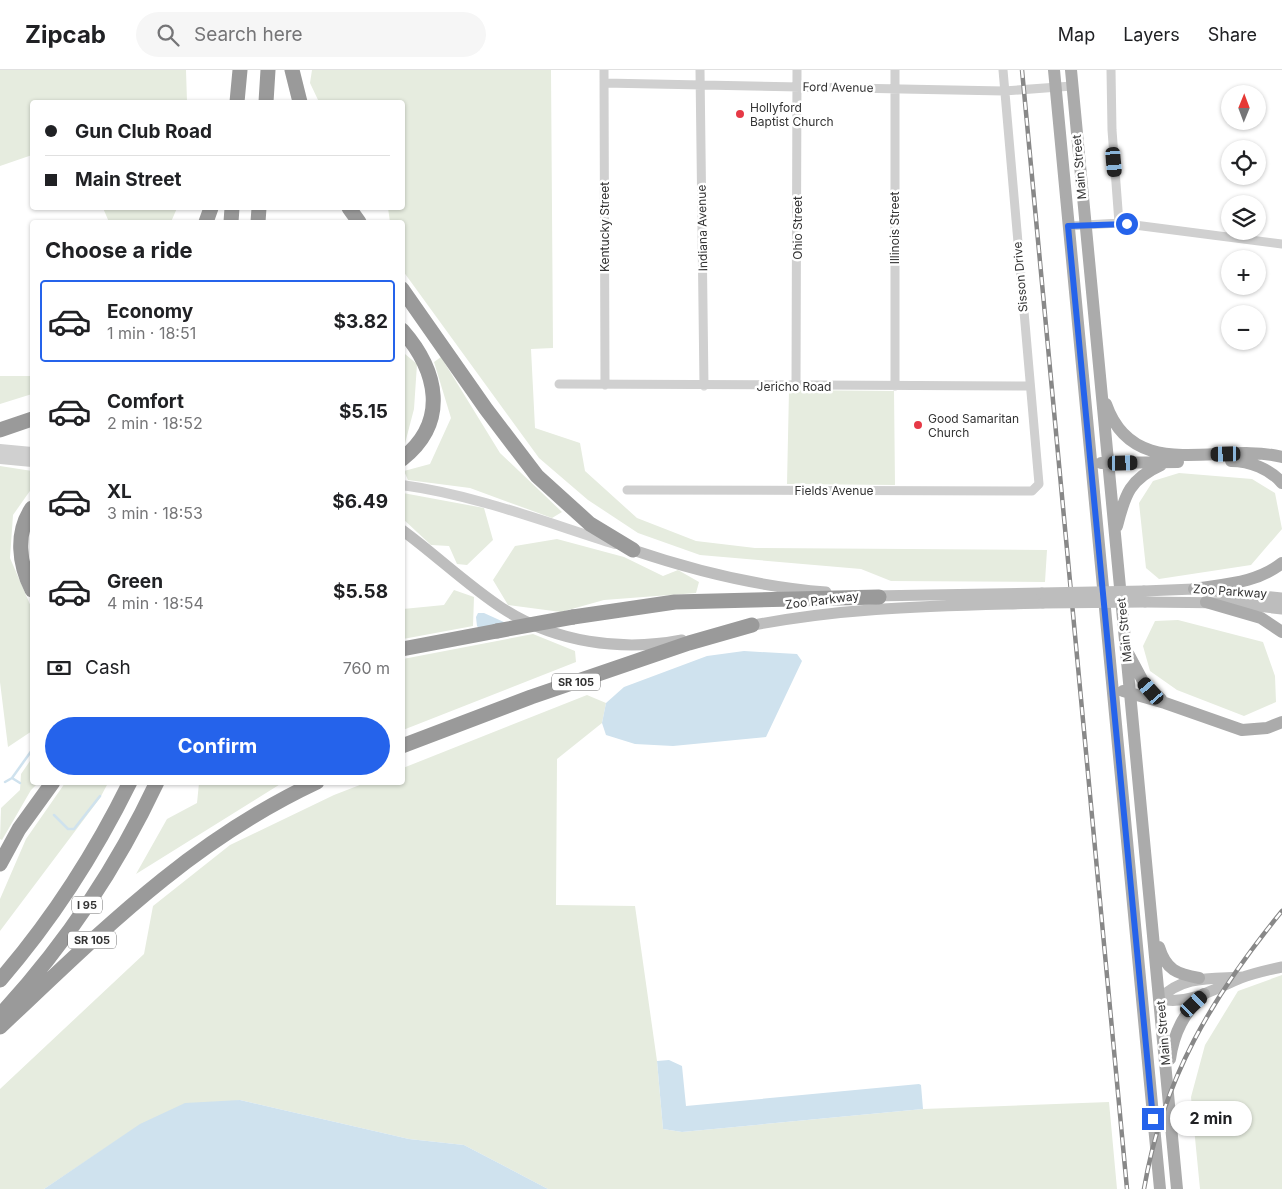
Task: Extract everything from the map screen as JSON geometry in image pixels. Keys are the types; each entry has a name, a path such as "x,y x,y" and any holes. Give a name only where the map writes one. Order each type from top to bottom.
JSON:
{"highway":[{"path":"237,97 240,70"},
{"path":"266,100 268,70"},
{"path":"292,70 300,100"},
{"path":"405,293 486,409 537,476 590,524 632,550"},
{"path":"405,333 413,342 427,370 434,404 433,415 423,439 405,456"},
{"path":"0,430 30,420"},
{"path":"30,513 22,532 20,552 30,584"},
{"name":"SR 105","path":"405,648 573,617 675,602 879,597"},
{"name":"SR 105","path":"405,745 559,687 689,643 752,625"},
{"path":"0,864 19,829 50,785"},
{"name":"I 95","path":"0,980 32,941 69,890 105,831 128,785"},
{"name":"I 95","path":"0,1015 44,964 86,907 126,841 155,785"},
{"name":"SR 105","path":"0,1027 116,918 189,858 265,808 311,785"}],"main road":[{"name":"Main Street","path":"1054,70 1160,1189"},
{"name":"Main Street","path":"1071,70 1084,225 1177,1189"},
{"path":"1100,387 1109,413 1127,440 1170,458 1246,462 1264,469 1282,483"},
{"path":"1090,460 1263,454 1282,457"},
{"path":"1115,538 1121,511 1131,486 1146,472 1170,458"},
{"name":"Zoo Parkway","path":"405,532 502,609 536,626 568,637 612,644 652,644 816,614 877,608 1043,598"},
{"name":"Zoo Parkway","path":"632,550 668,562 740,580 808,591 879,597 1043,598 1145,596 1282,609"},
{"path":"1194,589 1252,579 1269,574 1282,563"},
{"name":"Zoo Parkway","path":"1145,596 1194,589 1282,598"},
{"path":"1206,602 1261,618 1282,632"},
{"path":"1126,648 1144,683 1165,703"},
{"path":"1113,689 1165,703 1242,730 1267,728 1282,722"},
{"path":"1152,926 1163,960 1176,973 1199,978 1243,977"},
{"path":"1140,979 1160,1000 1178,1001 1204,994 1243,977 1282,967"},
{"path":"1145,1029 1150,1014 1168,991 1199,978"},
{"path":"1167,1084 1174,1036 1190,1008 1204,994"}],"street":[{"name":"Kentucky Street","path":"604,70 605,385"},
{"name":"Indiana Avenue","path":"700,70 704,386"},
{"name":"Ohio Street","path":"796,386 798,70"},
{"name":"Illinois Street","path":"894,386 895,70"},
{"name":"Sisson Drive","path":"1004,70 1004,91 1039,484"},
{"path":"1111,70 1112,130 1119,224"},
{"name":"Ford Avenue","path":"604,83 1004,91 1072,86"},
{"path":"1068,226 1119,224 1282,244"},
{"name":"Jericho Road","path":"559,384 1029,386"},
{"path":"0,449 30,452"},
{"path":"0,459 30,462"},
{"name":"Fields Avenue","path":"627,490 1032,491 1039,484"},
{"name":"Zoo Parkway","path":"405,486 494,506 632,550"}],"shaded area":[{"path":"0,70 186,70 187,100 30,100 30,156 0,166"},
{"path":"312,70 551,70 553,348 531,349 535,428 580,443 585,471 637,518 696,541 755,548 1047,550 1045,582 891,581 861,569 700,555 638,533 588,500 539,458 405,274 405,220 390,220 388,210 405,210 405,100 318,100 310,83"},
{"path":"104,210 176,210 172,220 108,220"},
{"path":"405,354 417,364 414,409 405,443"},
{"path":"441,357 500,453 562,512 552,518 470,488 408,480 405,471 430,464 451,418 434,362"},
{"path":"0,376 30,376 30,395 0,404"},
{"path":"789,390 894,391 895,485 787,484"},
{"path":"0,466 30,471 30,491 13,515 10,558 30,604 30,732 8,747 0,682"},
{"path":"1179,473 1252,479 1275,493 1282,529 1251,565 1159,579 1146,568 1139,503 1153,481"},
{"path":"405,493 484,508 493,540 467,565 457,564 449,546 431,545 405,521"},
{"path":"557,539 624,557 663,576 678,570 699,582 696,593 604,600 561,612 508,605 493,580 515,546"},
{"path":"454,590 474,597 473,626 405,639 405,609 444,605"},
{"path":"1178,620 1263,642 1275,676 1276,702 1244,716 1177,690 1150,671 1143,646 1155,621"},
{"path":"533,634 575,651 576,662 405,729 405,659"},
{"path":"587,695 606,703 602,723 557,759 556,905 635,906 657,1061 663,1129 682,1132 923,1109 1109,1102 1117,1189 548,1189 464,1145 409,1139 240,1100 140,1125 44,1189 0,1189 0,1089 144,954 153,906 230,845 334,795 360,785 405,785 405,767"},
{"path":"30,761 30,785 36,785 31,790 2,840 0,839 1,808 20,790 21,774"},
{"path":"64,785 107,785 100,798 0,931 0,899 26,839"},
{"path":"199,785 279,785 136,874 167,819 197,803"},
{"path":"1282,975 1282,1189 1200,1189 1191,1097 1205,1045 1238,991"}],"water":[{"path":"478,613 484,613 506,623 479,628 476,617"},
{"path":"744,651 797,654 802,661 766,737 673,746 635,744 606,735 602,723 606,703 624,687 707,656"},
{"path":"669,1060 682,1066 686,1106 919,1084 921,1085 923,1109 682,1132 663,1129 657,1061"},
{"path":"240,1100 409,1139 464,1145 548,1189 44,1189 140,1124 185,1103"}],"waterway":[{"path":"5,782 12,778 30,753"},
{"path":"12,778 20,783"},
{"path":"54,815 68,829 74,829 100,796"}],"railway":[{"path":"1022,70 1127,1189"},
{"path":"1144,1189 1164,1111 1194,1041 1234,975 1282,911"}],"place":[{"name":"Hollyford Baptist Church","path":"740,114"},
{"name":"Good Samaritan Church","path":"918,425"}],"route":[{"path":"1127,224 1068,226 1153,1119"}]}
